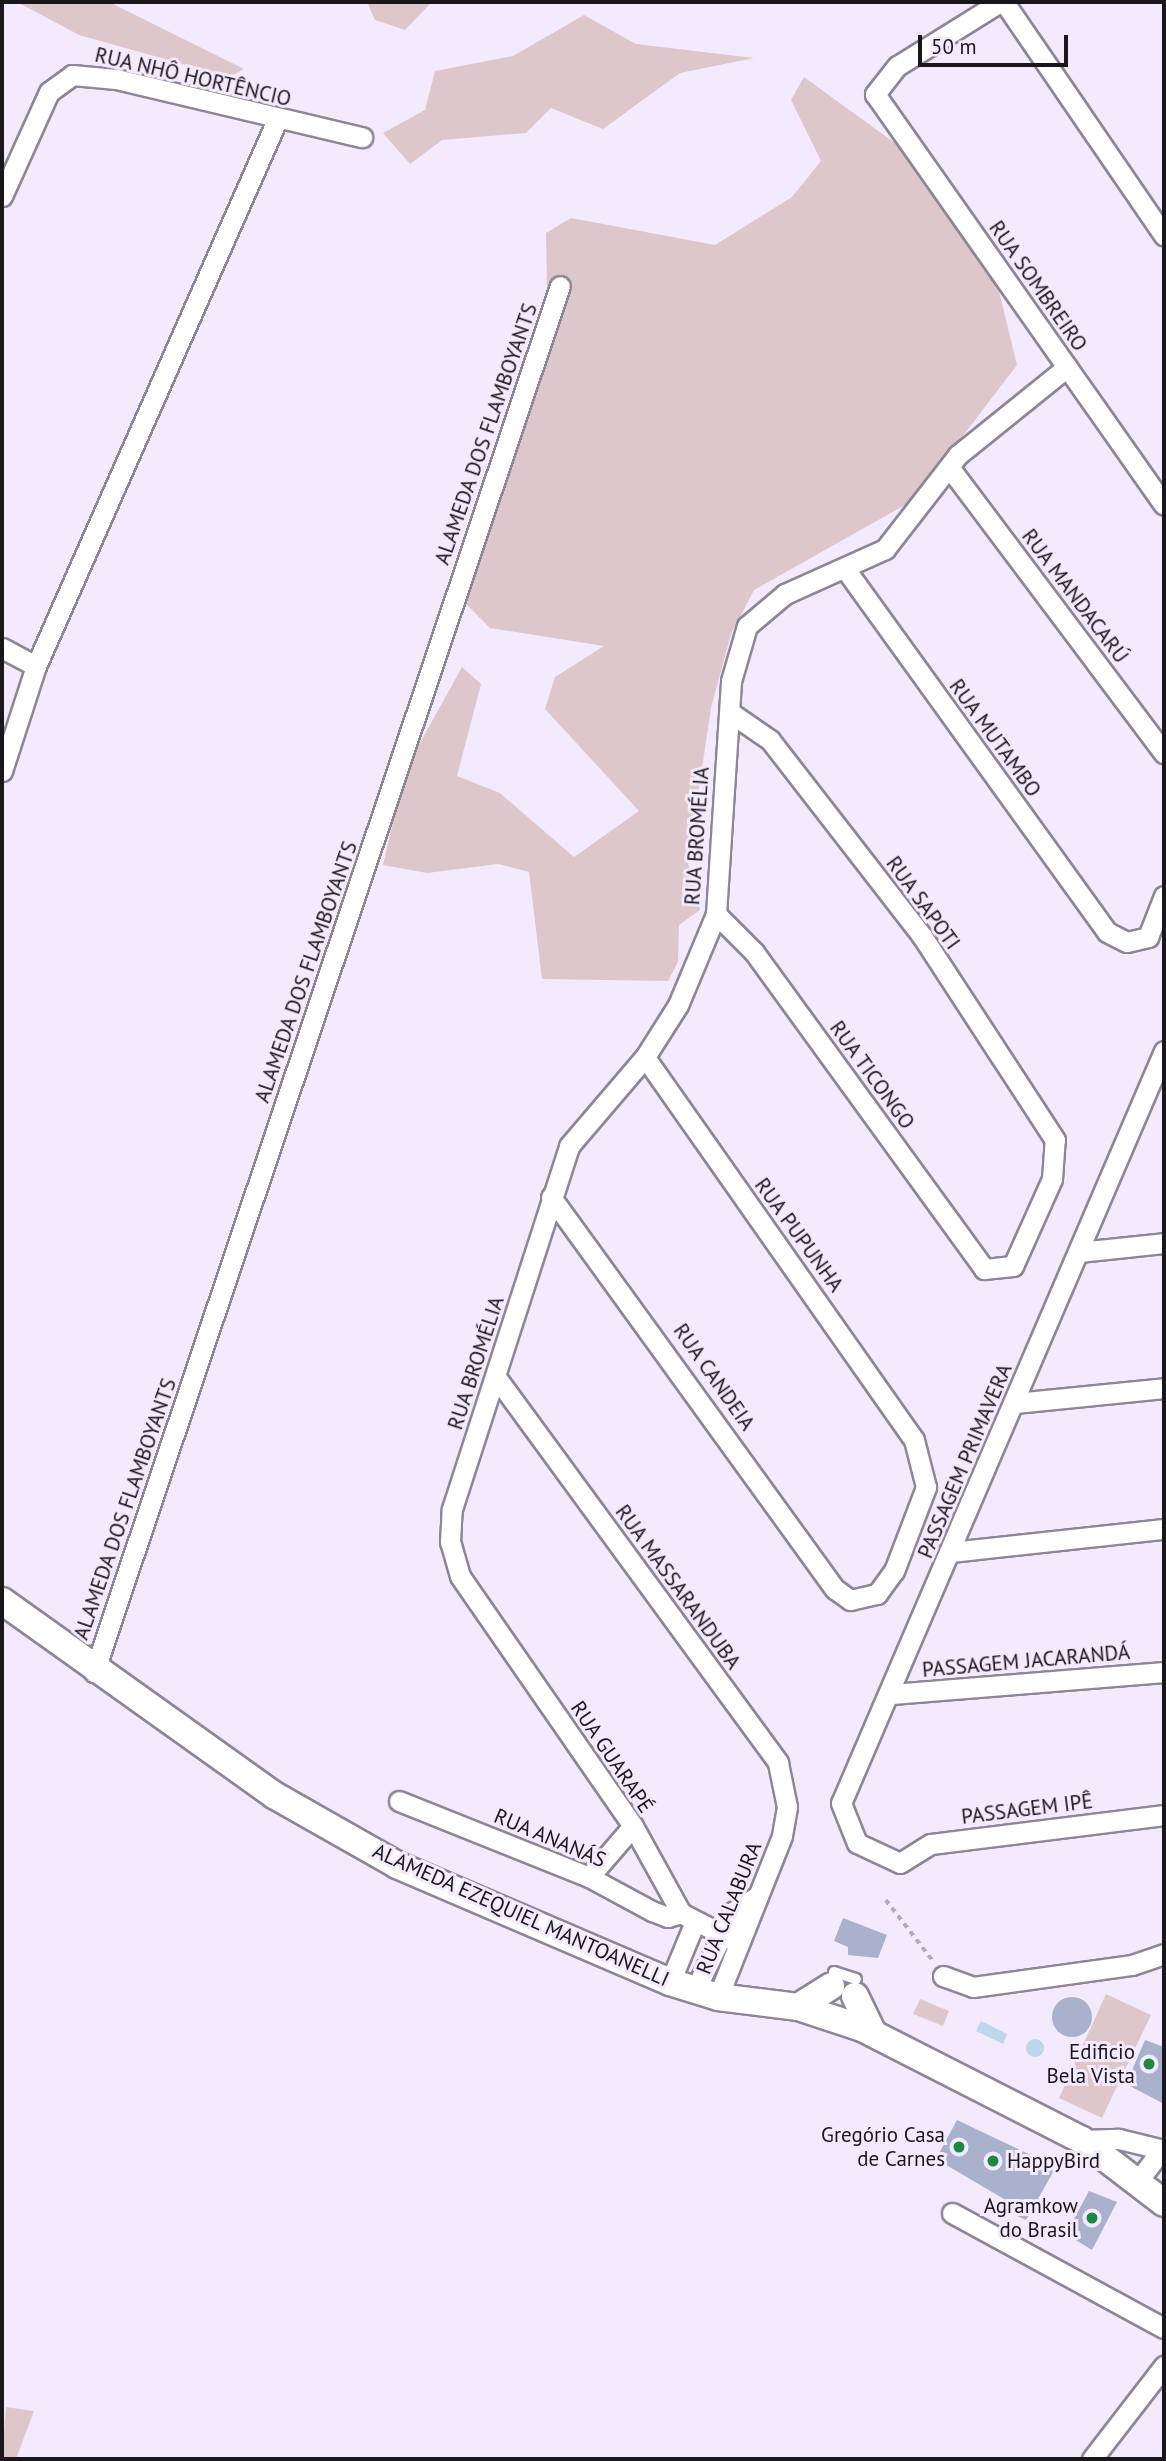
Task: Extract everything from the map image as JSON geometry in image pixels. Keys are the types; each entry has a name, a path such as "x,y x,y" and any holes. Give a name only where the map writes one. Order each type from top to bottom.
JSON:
{"main road":[{"name":"ALAMEDA EZEQUIEL MANTOANELLI","path":"2,1601 94,1672 274,1795 397,1864 670,1982 707,1993 798,2007 873,2033 1082,2140 1164,2203"},
{"path":"798,2007 844,1983 873,2033"}],"street":[{"name":"RUA SOMBREIRO","path":"1002,2 897,66 875,94 1164,505"},
{"path":"1002,2 1164,236"},
{"name":"RUA NHÔ HORTÊNCIO","path":"2,196 49,92 72,75 116,79 277,120 362,137"},
{"path":"2,771 36,666 277,120"},
{"name":"ALAMEDA DOS FLAMBOYANTS","path":"94,1672 560,286"},
{"name":"RUA BROMÉLIA","path":"460,1576 450,1542 452,1508 569,1146 645,1057 678,1005 716,914 731,681 747,626 785,594 846,570 900,537 949,467 990,425 1067,367"},
{"name":"RUA MANDACARÚ","path":"949,467 1164,753"},
{"name":"RUA MUTAMBO","path":"846,570 1107,932 1127,942 1148,937 1164,896"},
{"path":"2,648 36,666"},
{"name":"RUA SAPOTI","path":"731,713 770,740 922,936 1055,1140 1052,1179 1020,1256 1013,1266 984,1269"},
{"name":"RUA TICONGO","path":"716,914 754,952 984,1269"},
{"name":"PASSAGEM PRIMAVERA","path":"900,1863 857,1843 841,1803 892,1695 1164,1051"},
{"name":"RUA PUPUNHA","path":"645,1057 914,1440 926,1487 894,1571 877,1594 863,1600 835,1589"},
{"path":"1144,1097 1164,1096"},
{"name":"RUA CANDEIA","path":"551,1196 835,1589"},
{"path":"1079,1252 1164,1243"},
{"name":"RUA MASSARANDUBA","path":"496,1377 778,1763 787,1807 782,1836"},
{"path":"1015,1403 1164,1388"},
{"path":"951,1552 1164,1529"},
{"name":"RUA GUARAPÉ","path":"460,1576 632,1826 688,1919"},
{"name":"PASSAGEM JACARANDÁ","path":"892,1695 1164,1672"},
{"name":"RUA ANANÁS","path":"399,1801 589,1877 667,1917 688,1919"},
{"name":"PASSAGEM IPÊ","path":"900,1863 932,1844 1164,1815"},
{"path":"589,1877 632,1826"},
{"name":"RUA CALABURA","path":"707,1993 739,1943 782,1836"},
{"path":"707,1993 721,1935 733,1912 758,1896"},
{"path":"670,1982 688,1919 739,1943"},
{"path":"943,1976 973,1987 1132,1965 1164,1954"},
{"name":"ALAMEDA EZEQUIEL MANTOANELLI","path":"1082,2140 1119,2139 1163,2149"},
{"path":"1138,2181 1163,2149"},
{"path":"952,2213 1164,2328"},
{"path":"1092,2459 1161,2381"}],"path":[{"path":"886,1900 943,1976"}],"shaded area":[{"path":"17,2 109,2 244,69 229,77 79,35"},
{"path":"367,2 432,2 405,30 375,20"},
{"path":"584,15 636,44 754,58 680,73 603,129 551,108 526,133 442,140 410,164 383,133 425,110 435,71 513,56"},
{"path":"804,77 910,154 998,287 1017,365 914,500 754,590 731,634 711,708 688,863 700,910 679,925 678,962 668,981 542,979 529,872 498,864 427,873 383,865 405,770 462,667 481,684 457,776 500,793 574,857 639,811 545,709 555,677 604,646 490,628 465,603 548,342 546,233 571,218 715,245 792,197 821,161 791,100"},
{"path":"1106,1994 1151,2015 1102,2118 1059,2098"},
{"path":"920,1999 949,2011 943,2026 913,2014"},
{"path":"6,2407 34,2411 16,2459 2,2459"}],"water":[{"path":"981,2021 1007,2034 1003,2044 976,2031"},
{"path":"1031,2039 1039,2039 1044,2048 1042,2055 1031,2057 1026,2052 1026,2044"}],"building":[{"path":"843,1918 887,1935 878,1958 848,1955 848,1947 834,1941"},
{"path":"1072,1997 1086,2003 1092,2017 1086,2031 1072,2037 1058,2031 1052,2017 1058,2003"},
{"name":"Edificio Bela Vista","path":"1145,2040 1164,2047 1164,2104 1126,2084"},
{"path":"957,2120 1056,2167 1026,2220 1000,2208 1004,2199 936,2159"},
{"name":"Agramkow do Brasil","path":"1089,2191 1117,2202 1092,2250 1066,2234"}],"place":[{"name":"Edificio Bela Vista","path":"1149,2064"},
{"name":"Gregório Casa de Carnes","path":"959,2147"},
{"name":"HappyBird","path":"993,2161"},
{"name":"Agramkow do Brasil","path":"1092,2218"}]}
